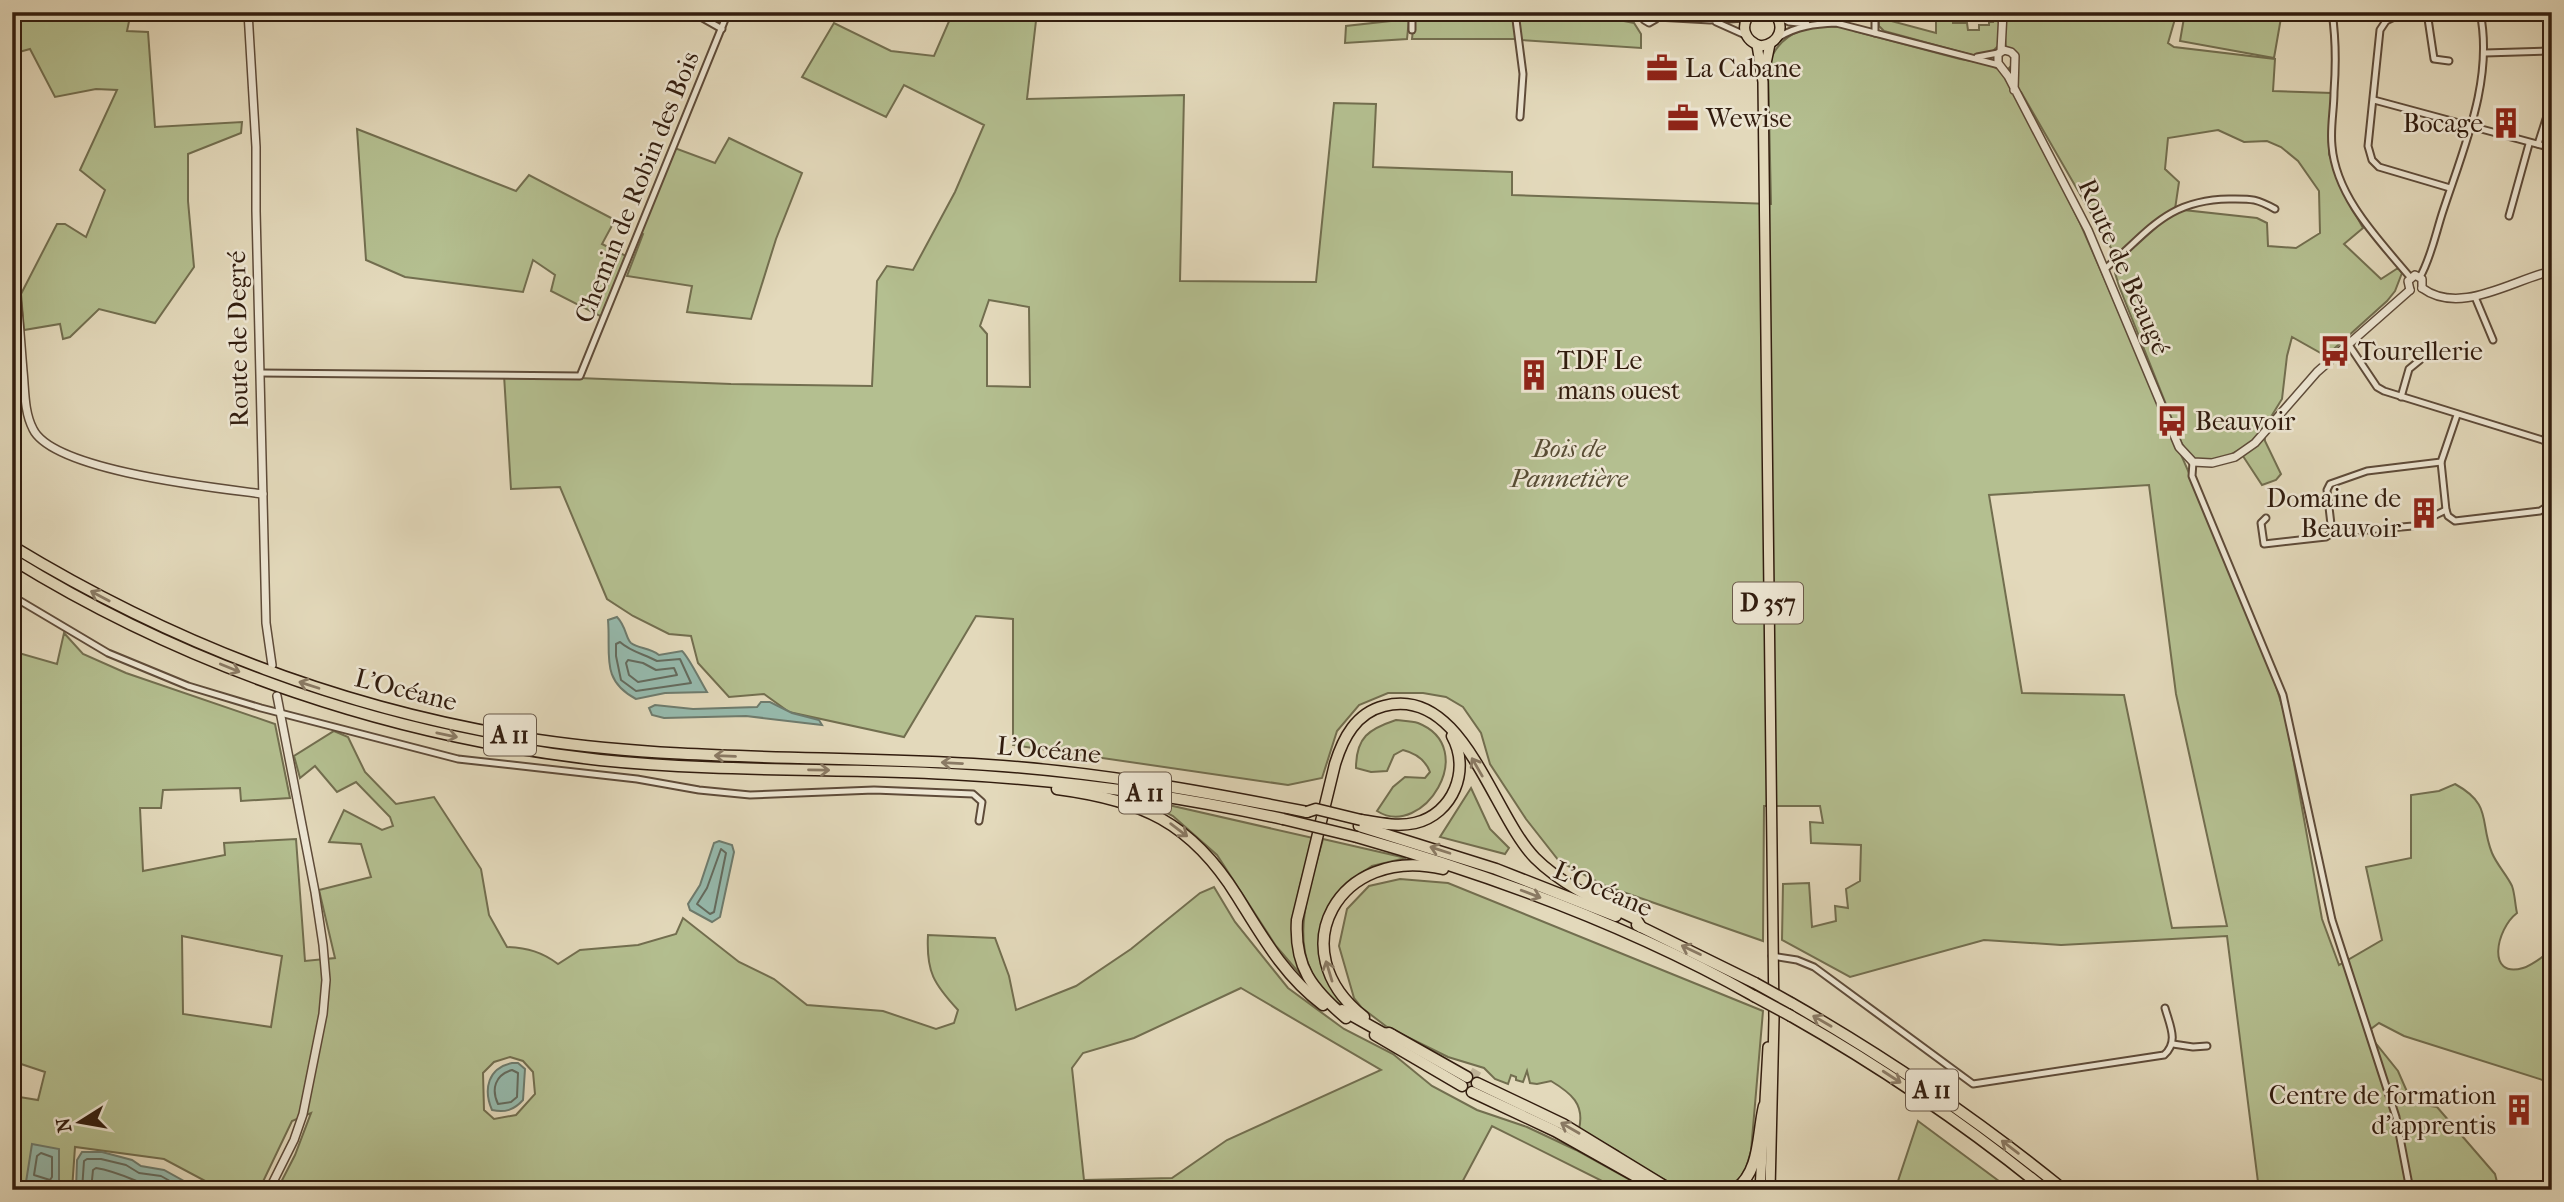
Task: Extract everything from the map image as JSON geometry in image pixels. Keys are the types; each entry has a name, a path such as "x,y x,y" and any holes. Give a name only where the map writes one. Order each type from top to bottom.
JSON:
{"highway":[{"name":"L’Océane","path":"12,546 123,608 233,657 362,701 481,730 556,743 636,752 964,764 1062,771 1167,785 1360,823 1520,878 1641,927 1755,983 1863,1045 1942,1097 2064,1190"},
{"name":"L’Océane","path":"12,559 115,616 215,662 329,703 435,732 528,750 628,762 1006,778 1134,792 1283,819 1357,837 1467,870 1624,932 1791,1016 1860,1056 1940,1110 2046,1190"},
{"path":"1346,1018 1322,997 1305,972 1297,942 1297,920 1342,743 1362,717 1387,705 1423,707 1444,720 1463,743 1511,827 1534,857 1560,880 1636,919 1641,927"},
{"path":"1360,823 1412,824 1430,817 1448,802 1457,786 1460,758 1453,739 1440,722 1419,710 1396,707 1375,713 1356,727 1339,763 1303,909 1301,947 1307,967 1320,989 1340,1008 1383,1033 1392,1035"},
{"path":"1006,778 1016,784 1118,799 1170,823 1197,845 1214,864 1276,958 1293,978 1327,1009 1416,1054 1470,1084 1506,1109 1555,1131 1660,1190"},
{"path":"1416,1054 1356,1011 1342,997 1333,982 1325,951 1325,934 1333,910 1352,885 1381,868 1408,864 1455,872 1467,870"},
{"path":"1470,1084 1503,1094 1563,1124 1671,1190"},
{"path":"1506,1109 1516,1101"},
{"path":"1735,1190 1746,1179 1756,1157 1764,1107"}],"main road":[{"path":"1749,15 1744,27 1746,36 1757,45 1773,41 1780,27 1775,14"},
{"name":"D 357","path":"1763,82 1773,41"},
{"name":"D 357","path":"1757,45 1763,82 1772,956 1760,1190"},
{"name":"D 357","path":"1770,1190 1774,1018 1772,996"}],"street":[{"name":"Route de Degré","path":"247,12 256,147 266,623 272,665"},
{"path":"692,12 722,29"},
{"name":"Chemin de Robin des Bois","path":"260,373 580,376 728,12"},
{"path":"1412,12 1412,30"},
{"path":"1515,12 1523,74 1520,117"},
{"path":"1624,12 1643,14 1645,21 1649,23 1655,21 1656,15 1710,20 1749,15"},
{"path":"1875,12 1875,33"},
{"path":"2000,66 1997,60 2003,12"},
{"path":"2332,12 2336,40 2333,156 2343,185 2358,213 2410,277"},
{"path":"2405,12 2386,21 2380,30 2368,146 2372,160 2379,167 2451,188"},
{"path":"2427,12 2434,58 2449,61"},
{"path":"2410,290 2418,292 2422,288 2423,281 2420,277 2451,188 2481,84 2485,53 2480,12"},
{"path":"1775,14 1789,22 1810,25"},
{"path":"1710,20 1746,36"},
{"path":"1773,41 1790,30 1836,23 2007,68 2013,64 2015,56 2003,27"},
{"path":"1970,58 2011,51"},
{"path":"2485,53 2552,51"},
{"name":"Route de Beaugé","path":"2013,64 2014,90"},
{"name":"Route de Beaugé","path":"2000,66 2076,206 2106,268 2179,447 2193,461"},
{"path":"2374,100 2529,144 2552,148"},
{"path":"2538,144 2546,119"},
{"path":"2509,216 2529,144"},
{"path":"2106,268 2157,220 2183,206 2204,200 2256,199 2275,209"},
{"path":"12,260 28,417 41,440 80,461 161,479 263,494"},
{"path":"2422,288 2455,299 2475,297 2552,271"},
{"path":"2410,277 2420,277"},
{"path":"2410,277 2407,283 2410,290"},
{"path":"2410,290 2317,372 2255,443 2235,457 2212,463 2193,461 2192,475 2283,695 2332,920 2396,1117 2410,1190"},
{"path":"2475,297 2493,340"},
{"path":"2552,342 2549,352 2552,367"},
{"path":"2349,345 2377,387 2457,415 2552,443"},
{"path":"2401,397 2409,369 2420,360"},
{"path":"2457,415 2441,462 2448,516 2455,521 2540,511 2548,506 2552,495"},
{"path":"2332,533 2326,490 2330,484 2367,471 2441,462"},
{"path":"2266,518 2260,528 2264,544 2326,537 2332,533 2413,526 2446,510"},
{"path":"12,596 56,624 131,663 188,686 457,759 637,779 722,793 761,795 874,790 973,794 982,802 979,821"},
{"path":"269,1190 294,1140 303,1114 323,1014 326,981 315,892 277,696"},
{"path":"1772,956 1797,960 1822,971 1973,1084 2164,1055 2173,1044"},
{"path":"2165,1008 2173,1044"},
{"path":"2173,1044 2207,1046"}],"green space":[{"path":"12,12 131,12 127,31 148,32 155,127 242,122 241,133 188,154 188,201 194,267 155,323 99,309 70,337 63,339 60,324 24,330 21,294 57,224 65,224 86,237 105,190 80,170 117,90 96,89 55,97 30,49 12,54"},
{"name":"Bois de Pannetière","path":"953,12 1037,12 1027,99 1184,95 1180,281 1316,282 1334,103 1376,104 1373,167 1512,172 1512,195 1771,204 1768,68 1773,54 1781,44 1790,36 1814,27 1854,29 1960,59 1989,64 2010,76 2009,68 2015,62 2006,50 2003,12 2177,12 2168,43 2174,47 2275,59 2273,91 2332,93 2329,154 2343,191 2363,228 2344,244 2381,279 2398,268 2402,273 2395,291 2387,301 2326,356 2292,337 2282,399 2264,428 2265,441 2281,474 2276,480 2262,485 2239,450 2212,461 2200,462 2186,450 2119,286 2115,273 2118,260 2021,92 2014,91 2080,223 2230,567 2273,676 2286,719 2322,919 2339,965 2382,940 2366,867 2411,858 2411,795 2439,791 2455,784 2475,799 2480,807 2492,853 2513,889 2517,913 2510,920 2500,940 2499,960 2511,969 2523,968 2552,950 2552,1083 2404,1036 2379,1023 2371,1029 2374,1041 2398,1071 2412,1103 2437,1107 2495,1174 2499,1190 2259,1190 2227,936 2061,945 1984,940 1850,977 1782,940 1783,884 1809,883 1812,927 1836,921 1835,906 1848,908 1846,889 1860,881 1861,845 1811,843 1810,822 1823,823 1820,806 1764,806 1763,941 1603,885 1559,861 1526,819 1490,764 1481,733 1463,707 1446,697 1423,693 1388,693 1359,705 1337,731 1322,778 1288,785 1013,745 1013,619 976,616 904,737 789,712 764,694 729,697 698,663 691,636 669,634 607,599 560,487 511,489 504,375 731,384 872,386 877,281 887,266 913,270 955,192 984,125 904,85 886,117 802,77 834,23 891,51 934,56","holes":["2218,130 2244,142 2267,141 2281,147 2298,161 2319,191 2320,233 2296,248 2268,246 2267,223 2257,218 2175,209 2179,182 2165,169 2168,138","989,300 1029,307 1030,387 987,386 987,334 980,326","2149,485 2176,694 2227,926 2172,928 2124,695 2022,693 1989,495"]},
{"path":"1474,12 1513,12 1517,39 1412,39 1414,20 1417,18"},
{"path":"1518,12 1578,12 1634,23 1641,34 1641,48 1521,40"},
{"path":"1878,12 1880,18 1936,33 1936,12 1953,12 1953,23 1967,23 1968,30 1979,30 1979,25 1993,22 1992,12 1997,12 1997,21 2001,23 1998,46 1990,54 1972,55 1884,31 1879,26"},
{"path":"2185,12 2282,12 2274,58 2180,41"},
{"path":"1409,19 1407,39 1345,43 1346,26"},
{"path":"357,129 516,191 529,175 615,220 602,244 628,257 602,317 551,291 555,275 533,260 523,292 405,277 366,260"},
{"path":"729,138 802,173 776,239 751,319 687,312 692,286 627,276 643,234 638,232 672,147 715,163"},
{"path":"64,633 83,654 126,673 275,724 290,798 241,801 240,788 163,790 161,808 140,808 143,871 225,855 224,843 296,839 305,961 335,958 319,890 371,877 361,844 329,842 344,810 382,830 393,826 390,817 356,782 337,792 315,766 300,778 294,756 334,731 348,737 365,772 396,804 434,797 481,869 489,915 507,947 534,951 558,964 580,950 638,945 676,934 683,918 739,962 774,979 807,1005 883,1011 936,1029 954,1023 958,1010 933,977 928,959 928,935 995,938 1009,976 1016,1010 1076,986 1131,949 1200,893 1214,887 1235,922 1288,988 1344,1029 1393,1054 1432,1086 1477,1110 1527,1127 1576,1150 1648,1190 1620,1190 1492,1126 1458,1190 277,1190 295,1155 311,1113 292,1121 259,1190 222,1190 164,1159 75,1147 72,1190 12,1190 12,1070 13,1096 38,1100 45,1072 12,1061 12,651 57,664","holes":["182,936 282,956 271,1027 183,1014","1241,988 1381,1070 1227,1140 1172,1178 1084,1180 1072,1068 1083,1053 1134,1038","510,1057 523,1061 533,1072 535,1094 516,1115 494,1119 484,1110 483,1073 494,1062"]},
{"path":"1396,720 1418,723 1436,735 1445,751 1445,769 1438,787 1427,802 1412,813 1395,817 1377,811 1393,787 1405,777 1425,778 1430,772 1425,763 1403,750 1394,755 1387,771 1371,772 1356,768 1358,749 1366,736 1378,727"},
{"path":"1471,788 1490,829 1509,848 1505,854 1440,837"},
{"path":"1138,798 1313,838 1295,909 1293,928 1294,946 1305,980 1276,946 1217,855 1173,816"},
{"path":"1323,839 1406,858 1372,866 1353,879 1333,902 1322,960 1334,991 1354,1013 1331,998 1316,981 1304,943 1307,901"},
{"path":"1400,879 1448,883 1763,1011 1751,1151 1740,1178 1723,1190 1683,1190 1579,1129 1580,1113 1575,1100 1551,1081 1530,1083 1527,1071 1523,1082 1511,1075 1508,1084 1495,1079 1484,1068 1448,1057 1387,1027 1362,1008 1354,998 1339,946 1347,909 1369,886"},
{"path":"1918,1121 2011,1190 1895,1190"}],"water":[{"path":"617,617 629,641 634,645 659,655 682,651 707,692 665,693 636,699 625,692 617,684 610,666 608,620"},
{"path":"761,702 770,702 792,713 819,720 822,725 746,716 664,718 652,715 649,708 655,705 693,709 757,707"},
{"path":"719,841 732,845 734,852 720,917 712,922 690,910 688,904 700,885 714,843"},
{"path":"518,1063 525,1069 523,1100 509,1110 492,1110 488,1094 490,1080 497,1070"},
{"path":"32,1144 59,1149 59,1189 26,1182"},
{"path":"82,1152 102,1152 132,1160 141,1166 164,1170 200,1190 76,1190 77,1160"}],"tunnel":[{"path":"1470,1072 1480,1078"},
{"path":"1465,1082 1475,1087"}],"place":[{"name":"La Cabane","path":"1662,68"},
{"name":"Wewise","path":"1683,118"},
{"name":"Bocage","path":"2506,123"},
{"name":"Tourellerie","path":"2335,351"},
{"name":"TDF Le mans ouest","path":"1534,375"},
{"name":"Beauvoir","path":"2172,421"},
{"name":"Domaine de Beauvoir","path":"2424,513"},
{"name":"Centre de formation d'apprentis","path":"2519,1110"}]}
